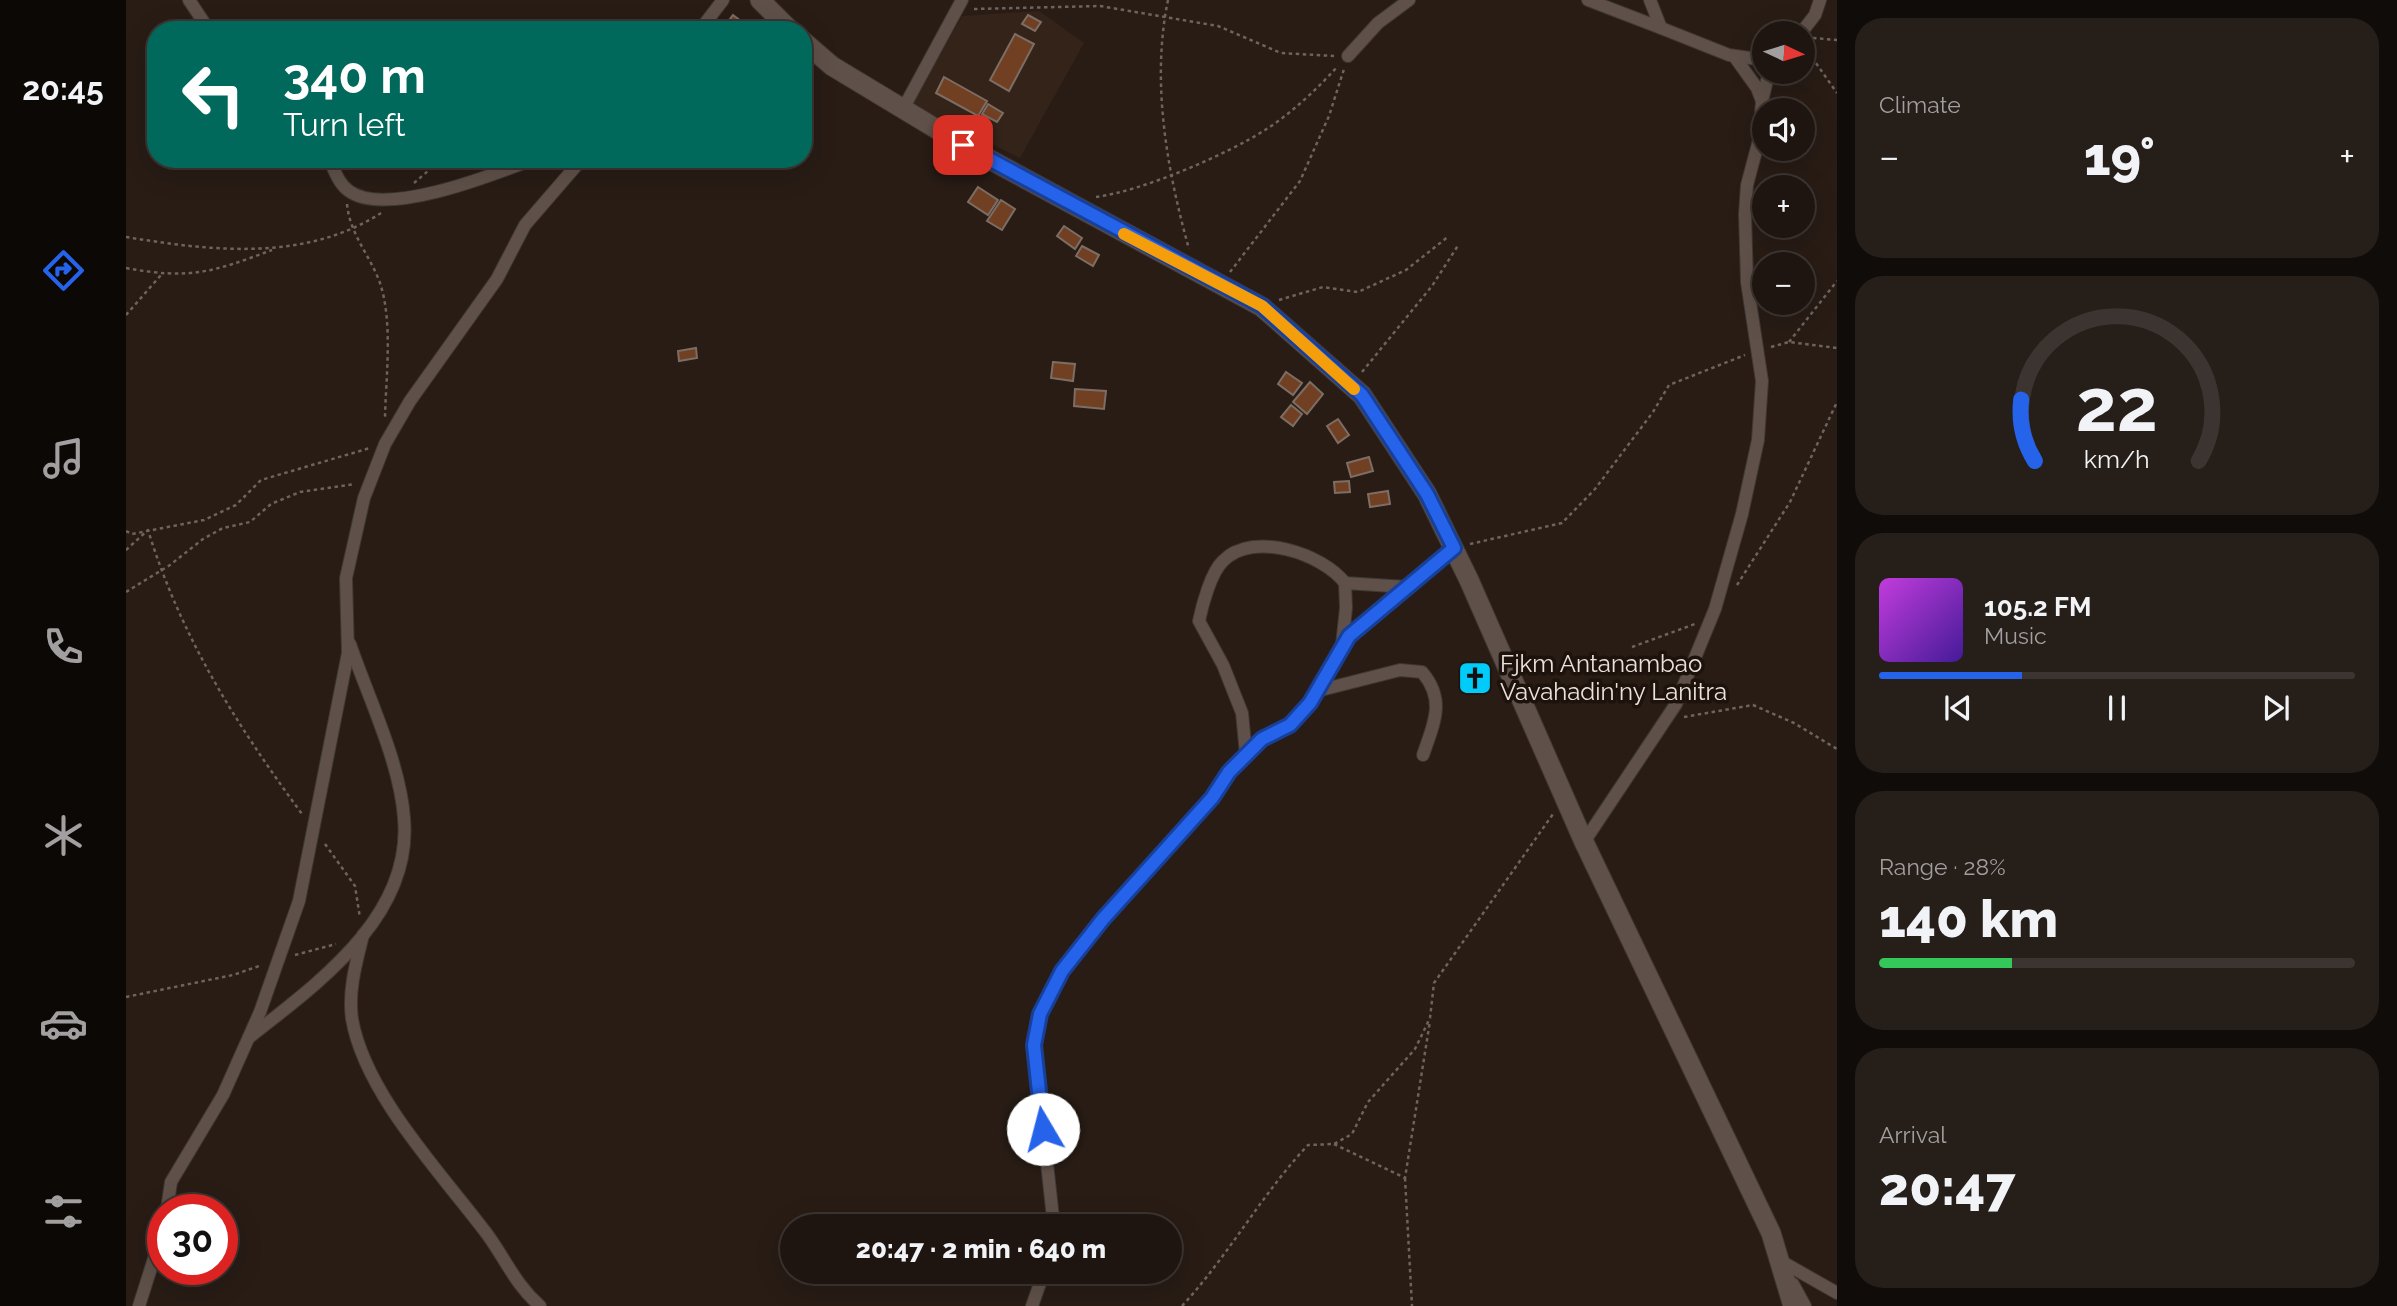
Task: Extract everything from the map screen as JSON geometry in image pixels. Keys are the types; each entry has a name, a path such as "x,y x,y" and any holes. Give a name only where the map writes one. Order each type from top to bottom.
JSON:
{"street":[{"path":"189,0 203,21"},
{"path":"707,21 723,0"},
{"path":"760,0 781,21"},
{"path":"1348,56 1378,23 1409,0"},
{"path":"1587,0 1734,56 1752,58"},
{"path":"1650,0 1661,28"},
{"path":"1811,21 1820,1"},
{"path":"903,109 960,5"},
{"path":"812,49 832,66 903,109 1065,201 1262,306 1362,395 1427,494 1454,548 1584,842 1702,1083 1771,1233 1793,1306"},
{"path":"1734,56 1757,88 1761,98"},
{"path":"1584,842 1676,704 1711,617 1742,514 1758,440 1762,381 1747,282 1745,214 1754,161"},
{"path":"334,168 351,193 401,199 468,184 510,168"},
{"path":"170,1194 172,1182 223,1094 248,1038 299,901 348,653 346,578 371,479 385,444 410,401 497,279 526,225 574,168"},
{"path":"1246,754 1242,713 1223,665 1199,621 1204,600 1223,561 1243,550 1266,546 1306,554 1334,569 1345,583 1346,608 1341,650"},
{"path":"1053,1214 1034,1045 1040,1014 1062,971 1246,754 1262,739 1290,725 1317,691 1349,636 1454,548"},
{"path":"1345,583 1407,587"},
{"path":"248,1038 317,983 363,935 390,895 402,854 404,818 394,769 347,637"},
{"path":"1317,691 1400,670 1422,672 1433,685 1437,706 1423,755"},
{"path":"363,935 352,980 352,1020 366,1059 393,1113 489,1237 520,1289 540,1306"},
{"path":"1779,1259 1837,1293"},
{"path":"1779,1259 1805,1306"},
{"path":"139,1306 147,1281"},
{"path":"1032,1306 1040,1284"}],"path":[{"path":"1168,0 1164,16 1162,93 1169,175 1195,271"},
{"path":"960,5 1100,6 1218,26 1281,53 1348,56"},
{"path":"1815,37 1837,40"},
{"path":"1065,201 1137,189 1265,130 1318,88 1348,56"},
{"path":"1221,285 1300,181 1329,117 1348,56"},
{"path":"1815,62 1837,93"},
{"path":"126,268 161,275 212,272 275,249 351,229 401,199 417,178 430,168"},
{"path":"126,531 132,534 204,520 236,505 261,480 385,444 387,341 380,283 351,229 345,187"},
{"path":"1262,306 1323,287 1358,292 1406,270 1449,236"},
{"path":"126,237 205,248 275,249"},
{"path":"1352,386 1381,345 1432,286 1459,244"},
{"path":"126,315 161,275"},
{"path":"1789,342 1837,281"},
{"path":"1454,548 1562,523 1595,489 1670,385 1757,350 1789,342 1837,348"},
{"path":"1737,584 1790,502 1837,402"},
{"path":"126,592 161,571 203,540 223,528 250,522 271,504 300,492 344,487 371,479"},
{"path":"126,550 148,530"},
{"path":"126,997 233,975 363,935 355,886 266,765 210,679 161,571 148,530"},
{"path":"1632,648 1711,617"},
{"path":"1664,721 1753,705 1794,723 1837,749"},
{"path":"1412,1306 1405,1178 1434,983 1564,797"},
{"path":"1182,1306 1232,1247 1293,1161 1308,1145 1334,1144 1352,1134 1368,1101 1415,1049 1430,1018"},
{"path":"1334,1144 1405,1178"}],"shaded area":[{"path":"1039,11 1084,43 1020,158 912,105 962,16"}],"building":[{"path":"733,15 741,21 729,21"},
{"path":"1028,15 1041,22 1035,31 1022,24"},
{"path":"1015,34 1034,44 1009,91 990,80"},
{"path":"944,77 987,101 978,116 936,93"},
{"path":"988,104 1003,113 997,122 982,114"},
{"path":"978,187 998,200 988,215 968,202"},
{"path":"1001,200 1015,209 1002,230 987,221"},
{"path":"1064,226 1082,238 1075,249 1057,236"},
{"path":"1082,246 1099,255 1093,266 1076,256"},
{"path":"696,348 697,358 679,361 678,351"},
{"path":"1053,362 1075,364 1073,381 1051,378"},
{"path":"1286,372 1302,383 1293,395 1278,384"},
{"path":"1310,382 1323,394 1307,414 1293,402"},
{"path":"1075,389 1106,391 1104,409 1074,406"},
{"path":"1291,405 1302,414 1293,426 1281,417"},
{"path":"1338,419 1349,435 1338,443 1327,426"},
{"path":"1369,457 1373,471 1351,477 1347,463"},
{"path":"1349,481 1350,492 1335,493 1334,482"},
{"path":"1388,491 1390,504 1370,507 1368,494"}],"slow traffic":[{"path":"1124,234 1262,306 1354,389"}],"place":[{"name":"Fjkm Antanambao Vavahadin'ny Lanitra","path":"1475,678"}],"route":[{"path":"963,145 1262,306 1362,395 1427,494 1454,548 1349,636 1310,703 1290,725 1262,739 1229,772 1212,798 1103,919 1062,971 1040,1014 1034,1045 1043,1129"}]}
